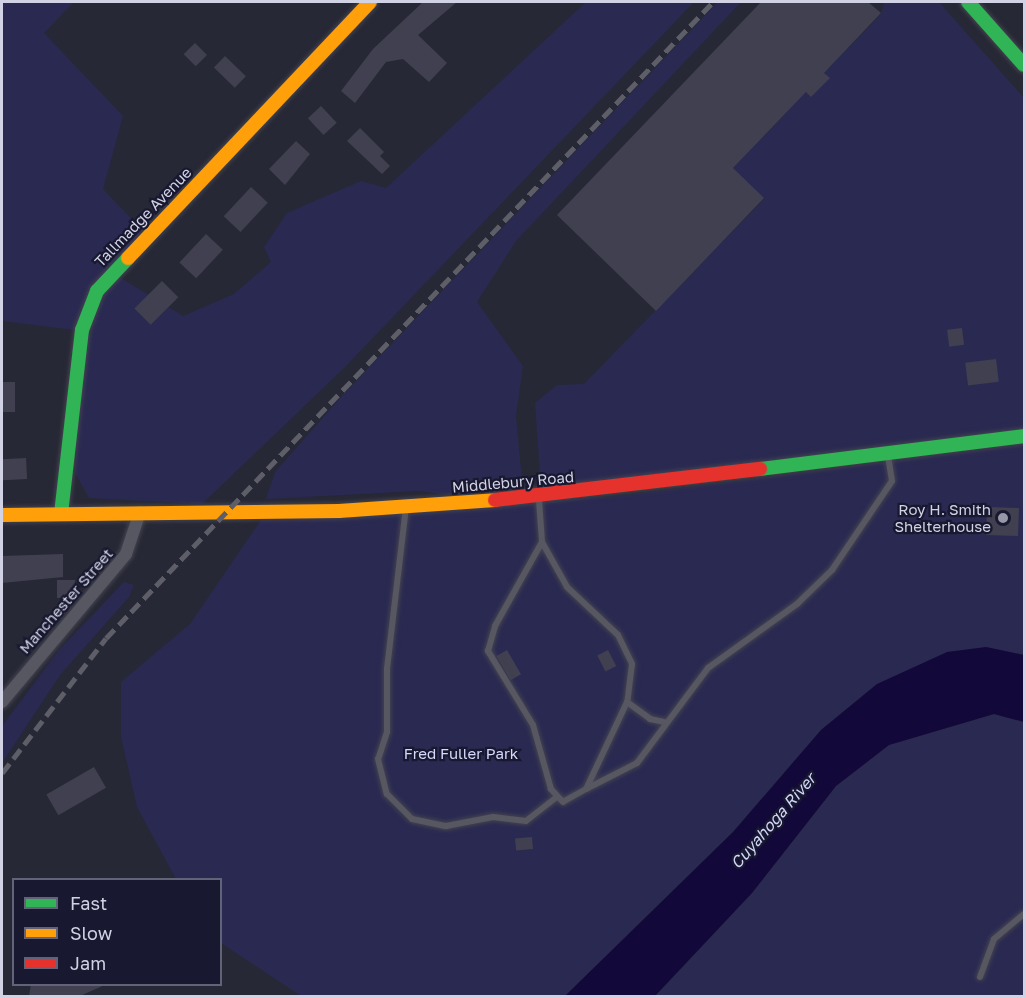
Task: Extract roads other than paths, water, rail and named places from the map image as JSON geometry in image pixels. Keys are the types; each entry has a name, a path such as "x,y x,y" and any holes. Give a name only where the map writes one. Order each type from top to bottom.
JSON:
{"street":[{"name":"Tallmadge Avenue","path":"61,514 82,330 98,291 370,2"},
{"path":"968,2 1024,65"},
{"name":"Middlebury Road","path":"2,515 406,507 539,497 1024,436"},
{"name":"Manchester Street","path":"2,702 121,561 140,513"}],"lane":[{"path":"557,797 569,801 586,789 637,763 664,722 708,668 796,604 832,570 892,480 888,454"},
{"path":"539,497 542,542 575,599 625,644 632,676 627,702 586,789"},
{"path":"406,507 387,668 387,732 378,759 387,794 412,819 446,826 493,818 526,821 557,797"},
{"path":"542,542 495,626 488,651 532,725 557,797"},
{"path":"627,702 650,719 664,722"},
{"path":"980,977 981,962 994,939 1024,914"}],"water":[{"name":"Cuyahoga River","path":"986,647 1024,655 1024,722 994,714 889,745 836,786 752,893 655,996 565,996 733,832 821,730 877,684 947,652"}],"railway":[{"path":"2,773 106,638 713,2"}],"place":[{"name":"Roy H. Smith Shelterhouse","path":"1003,518"}],"park label":[{"name":"Fred Fuller Park","path":"461,754"}]}
